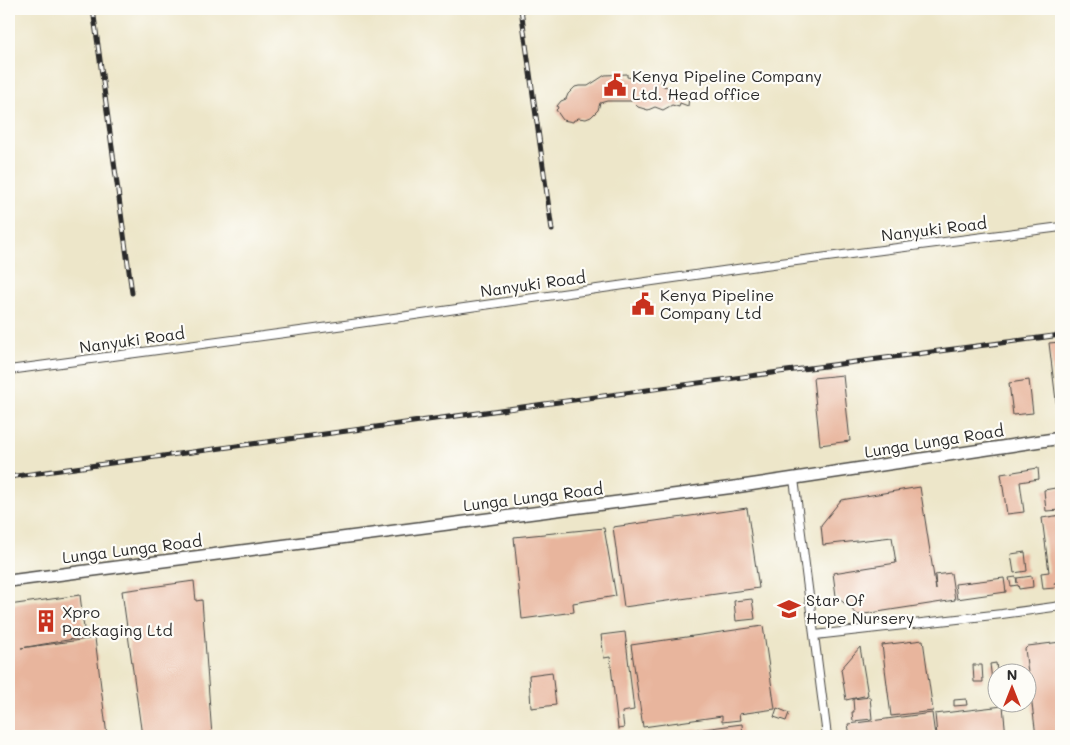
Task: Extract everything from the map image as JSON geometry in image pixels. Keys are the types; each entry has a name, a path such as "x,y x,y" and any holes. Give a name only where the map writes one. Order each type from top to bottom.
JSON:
{"main road":[{"name":"Lunga Lunga Road","path":"9,581 794,479 1061,438"}],"street":[{"name":"Nanyuki Road","path":"9,370 766,265 1061,227"},
{"path":"794,479 827,736"},
{"path":"815,635 1061,606"}],"building":[{"path":"627,74 627,77 637,79 646,76 656,78 663,86 675,90 674,93 689,97 688,106 680,103 679,107 672,105 663,110 655,107 648,110 638,107 632,101 607,101 600,103 598,110 591,117 586,119 578,118 573,122 563,120 556,110 561,101 566,99 575,87 588,86 605,75"},
{"path":"1061,342 1061,408 1057,409 1049,343"},
{"path":"843,375 850,441 820,445 813,378"},
{"path":"1029,380 1033,413 1013,415 1009,383"},
{"path":"1038,468 1039,479 1020,482 1024,512 1007,514 1001,474"},
{"path":"920,487 936,590 935,575 951,573 955,600 858,615 836,596 833,573 896,563 892,537 823,545 821,525 841,500"},
{"path":"1061,487 1061,510 1046,511 1044,490"},
{"path":"747,508 759,588 624,607 613,527"},
{"path":"1061,515 1061,582 1054,583 1055,588 1043,589 1041,573 1049,572 1042,518"},
{"path":"604,528 616,596 573,603 574,612 522,619 514,537"},
{"path":"1025,552 1027,571 1014,573 1011,554"},
{"path":"1032,576 1033,587 1019,589 1018,585 1011,586 1009,578 1016,577 1017,583 1017,578"},
{"path":"1004,578 1006,592 957,599 955,584"},
{"path":"194,581 196,601 202,600 212,736 142,736 122,591"},
{"path":"80,595 85,637 21,648 95,638 107,736 9,736 9,605"},
{"path":"752,599 755,619 736,621 734,601"},
{"path":"763,626 775,709 739,714 740,720 722,722 722,716 643,727 631,645"},
{"path":"625,632 634,710 622,712 624,728 618,729 610,657 604,658 601,635"},
{"path":"923,640 933,711 891,716 882,645"},
{"path":"1061,642 1061,736 1036,736 1033,712 1038,712 1038,662 1027,662 1025,649 1028,646"},
{"path":"860,647 868,695 846,700 841,669"},
{"path":"973,665 982,665 983,682 974,682"},
{"path":"552,672 556,705 531,708 529,675"},
{"path":"870,697 872,719 853,721 853,699"},
{"path":"966,699 967,705 954,706 954,700"},
{"path":"777,708 789,713 786,721 774,717"},
{"path":"988,708 988,712 1004,712 1006,736 937,736 935,714"},
{"path":"932,713 935,736 850,736 848,724"},
{"path":"742,724 743,736 704,736 703,729"},
{"path":"699,729 700,736 675,736 674,732"}],"railway":[{"path":"93,9 132,293"},
{"path":"521,9 552,230"},
{"path":"9,477 1061,335"}],"place":[{"name":"Kenya Pipeline Company Ltd. Head office","path":"615,85"},
{"name":"Kenya Pipeline Company Ltd","path":"643,304"},
{"name":"Star Of Hope Nursery","path":"789,609"},
{"name":"Xpro Packaging Ltd","path":"46,621"}]}
